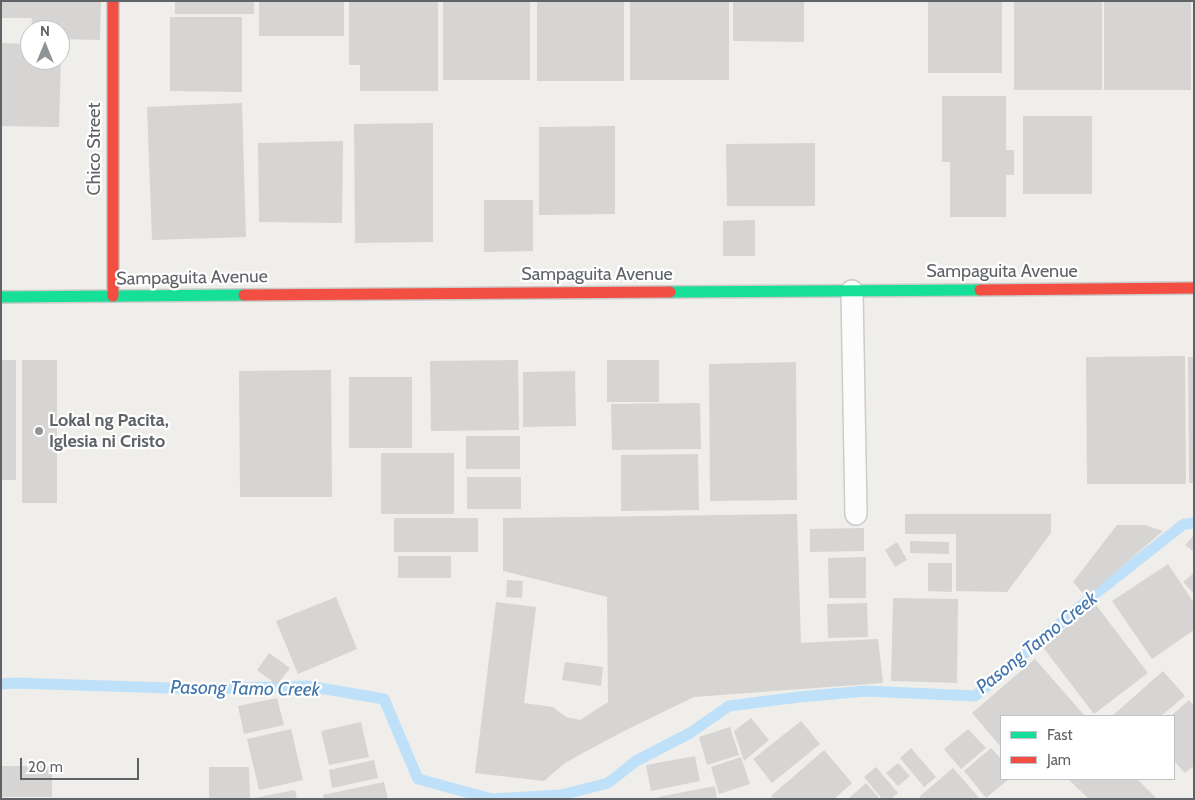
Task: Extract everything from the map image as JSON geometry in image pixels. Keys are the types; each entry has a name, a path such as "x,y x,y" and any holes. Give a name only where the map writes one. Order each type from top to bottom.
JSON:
{"street":[{"name":"Chico Street","path":"113,1 113,296"},
{"name":"Sampaguita Avenue","path":"1,297 1194,288"}],"lane":[{"path":"852,291 856,514"}],"building":[{"path":"1,1 101,1 100,40 70,39 70,20 1,18"},
{"path":"175,1 254,1 254,14 175,14"},
{"path":"259,1 344,1 344,36 259,36"},
{"path":"349,1 438,1 438,91 360,91 360,65 349,65"},
{"path":"443,1 530,1 530,80 443,80"},
{"path":"537,1 624,1 624,81 537,81"},
{"path":"630,1 729,1 729,80 630,80"},
{"path":"733,1 804,1 804,42 733,41"},
{"path":"928,1 1002,1 1002,73 928,73"},
{"path":"1014,1 1102,1 1102,90 1014,90"},
{"path":"1104,1 1191,1 1191,90 1104,90"},
{"path":"170,17 242,17 242,92 170,91"},
{"path":"1,43 20,44 20,70 61,70 59,127 1,126"},
{"path":"942,96 1006,96 1006,150 1014,150 1014,175 1006,175 1006,217 950,217 950,162 942,162"},
{"path":"242,103 246,237 152,240 147,107"},
{"path":"1023,116 1092,116 1092,194 1023,194"},
{"path":"433,123 433,242 355,243 354,124"},
{"path":"615,126 615,214 539,215 539,127"},
{"path":"343,141 342,223 259,222 258,143"},
{"path":"815,143 815,206 727,206 726,144"},
{"path":"484,200 533,200 533,251 484,252"},
{"path":"755,220 755,256 723,256 723,221"},
{"path":"1185,356 1186,484 1087,484 1086,357"},
{"path":"1188,357 1194,357 1194,483 1189,483"},
{"path":"1,360 16,360 16,480 1,480"},
{"name":"Lokal ng Pacita, Iglesia ni Cristo","path":"22,360 57,360 57,503 22,503"},
{"path":"518,360 519,430 431,431 430,361"},
{"path":"607,360 659,360 659,402 607,402"},
{"path":"796,362 797,500 710,501 709,364"},
{"path":"331,370 332,497 240,497 239,371"},
{"path":"575,371 576,426 523,427 523,372"},
{"path":"349,377 412,377 412,448 349,448"},
{"path":"700,403 701,449 612,450 611,404"},
{"path":"466,436 520,436 520,469 466,469"},
{"path":"381,453 454,453 454,514 381,514"},
{"path":"698,454 699,510 621,511 621,455"},
{"path":"467,477 521,477 521,509 467,509"},
{"path":"797,514 801,643 878,639 883,683 694,697 581,754 565,763 544,781 475,773 496,602 536,607 524,703 553,707 566,717 580,720 608,702 607,597 503,571 503,518"},
{"path":"905,514 1051,514 1051,533 1007,592 956,591 956,534 905,534"},
{"path":"394,518 478,518 478,552 394,552"},
{"path":"1117,525 1145,525 1163,531 1086,597 1073,582"},
{"path":"864,528 864,551 810,552 810,529"},
{"path":"1194,535 1194,552 1185,545"},
{"path":"910,541 949,542 949,554 910,553"},
{"path":"897,542 907,560 895,567 885,550"},
{"path":"398,556 451,556 451,578 398,578"},
{"path":"866,557 866,598 829,598 828,558"},
{"path":"928,563 952,563 952,592 928,591"},
{"path":"1168,564 1194,603 1194,630 1152,659 1112,601"},
{"path":"1194,573 1194,594 1183,582"},
{"path":"507,580 523,581 522,598 506,597"},
{"path":"336,597 357,649 298,674 276,621"},
{"path":"893,598 958,599 957,683 891,681"},
{"path":"867,603 868,637 828,638 827,604"},
{"path":"1096,605 1148,673 1094,714 1042,646"},
{"path":"269,653 290,668 277,685 257,670"},
{"path":"1035,659 1084,715 1000,715 1000,746 972,713"},
{"path":"565,662 603,667 601,686 562,680"},
{"path":"1163,671 1185,696 1162,715 1113,715"},
{"path":"277,698 284,725 244,734 238,706"},
{"path":"1189,700 1194,706 1194,766 1185,773 1175,762 1175,715 1172,715"},
{"path":"751,718 769,740 744,761 734,731"},
{"path":"801,721 820,744 772,783 753,759"},
{"path":"361,722 369,757 329,765 321,731"},
{"path":"730,727 739,755 707,765 699,737"},
{"path":"291,729 303,780 259,790 247,739"},
{"path":"968,729 986,748 961,769 944,749"},
{"path":"911,748 936,777 924,787 900,758"},
{"path":"991,748 1000,758 1000,780 1008,780 986,798 964,771"},
{"path":"824,750 852,783 834,799 774,799 771,796"},
{"path":"695,756 700,781 651,791 646,765"},
{"path":"741,757 750,784 719,794 711,767"},
{"path":"374,760 378,778 332,788 329,770"},
{"path":"898,763 910,776 898,786 886,773"},
{"path":"1,766 52,766 52,797 1,797"},
{"path":"209,767 249,767 250,799 209,799"},
{"path":"876,767 898,793 891,799 882,799 864,777"},
{"path":"953,768 980,799 921,799 919,797"},
{"path":"1069,780 1138,780 1157,799 1089,799"},
{"path":"384,782 388,799 324,799 323,795"},
{"path":"866,783 880,799 848,799"},
{"path":"715,786 717,799 659,799 658,797"},
{"path":"295,790 297,799 254,798"}],"waterway":[{"name":"Pasong Tamo Creek","path":"492,799 561,795 608,783 636,761 690,733 729,706 866,691 975,696 1095,594 1184,524 1194,523"},
{"name":"Pasong Tamo Creek","path":"1,684 200,689 308,686 384,699 418,779 492,799"}],"traffic: fast":[{"path":"670,292 980,290"},
{"path":"1,297 244,295"}],"traffic: jam":[{"path":"113,1 113,296"},
{"path":"980,290 1194,288"},
{"path":"244,295 670,292"}],"place":[{"name":"Lokal ng Pacita, Iglesia ni Cristo","path":"39,431"}]}
